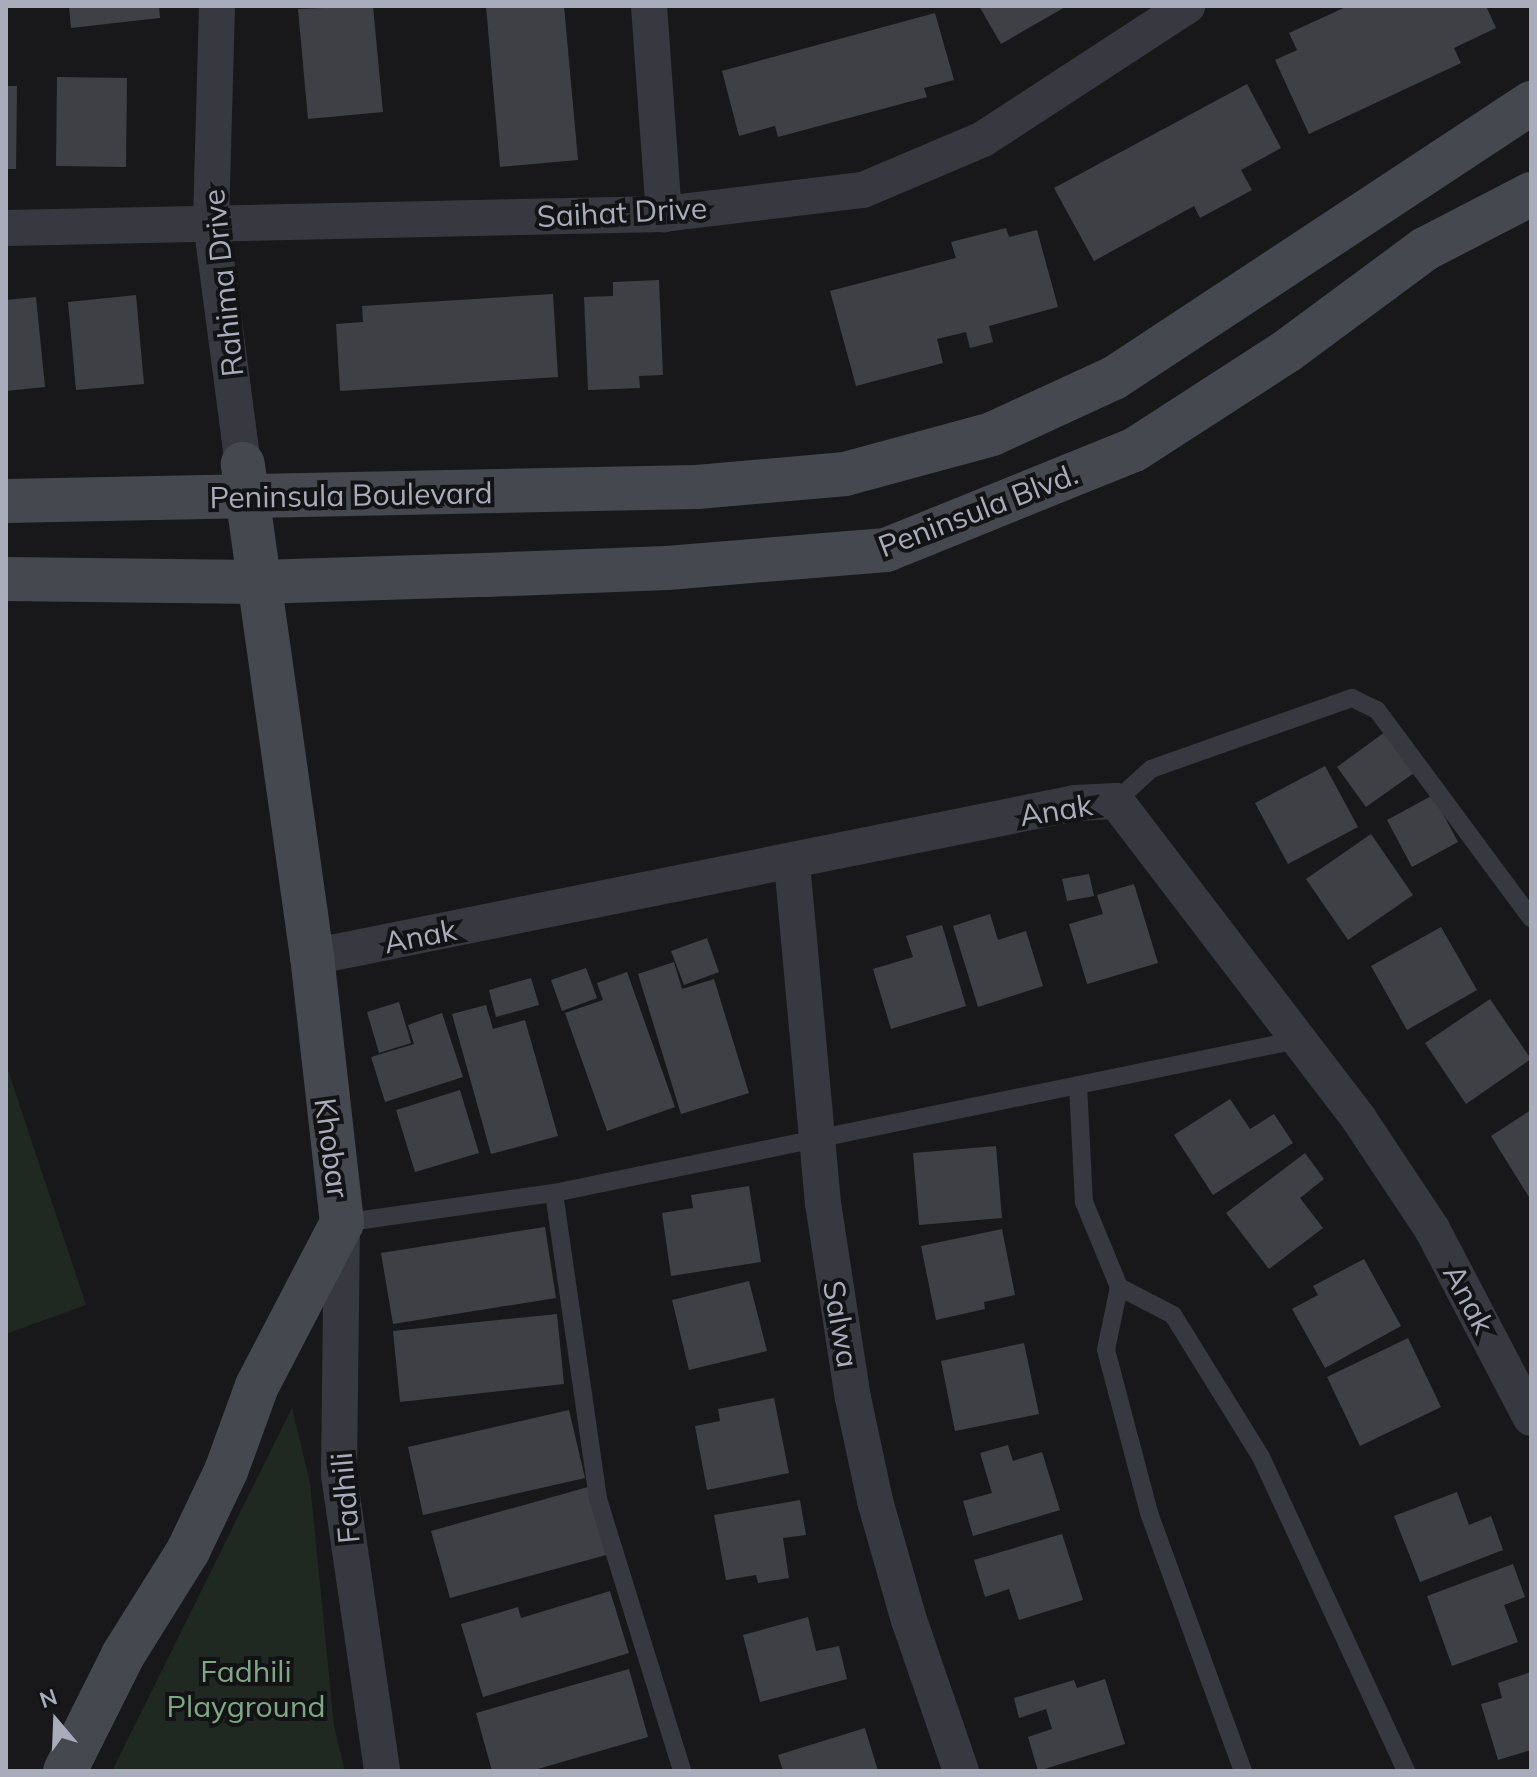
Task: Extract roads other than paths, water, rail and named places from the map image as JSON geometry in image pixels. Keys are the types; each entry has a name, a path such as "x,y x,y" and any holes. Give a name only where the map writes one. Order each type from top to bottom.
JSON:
{"main road":[{"name":"Peninsula Boulevard","path":"6,501 246,481 697,487 845,474 992,434 1114,378 1531,103"},
{"name":"Peninsula Blvd.","path":"258,582 347,575 667,568 886,550 1134,450 1287,351 1425,249 1531,194"},
{"name":"Khobar","path":"65,1771 123,1655 188,1551 226,1471 257,1386 342,1223 312,957 246,481"},
{"path":"6,579 258,582"}],"street":[{"name":"Rahima Drive","path":"217,6 211,222 246,481"},
{"path":"649,6 664,214"},
{"name":"Saihat Drive","path":"6,228 664,214 863,190 983,139 1187,6"},
{"name":"Anak","path":"312,957 792,863 1075,803 1116,801 1359,1119 1432,1229 1527,1401"},
{"name":"Salwa","path":"792,863 832,1272 875,1501 961,1771"},
{"name":"Fadhili","path":"342,1223 339,1475 382,1771"}],"lane":[{"path":"1116,801 1151,769 1352,698 1377,710 1531,918"},
{"path":"342,1223 554,1193 1297,1040"},
{"path":"1078,1085 1084,1202 1119,1287 1106,1350 1149,1513 1243,1771"},
{"path":"554,1193 598,1499 650,1682 682,1771"},
{"path":"1119,1287 1173,1315 1261,1457 1406,1771"}],"park label":[{"name":"Fadhili Playground","path":"246,1688"}]}
